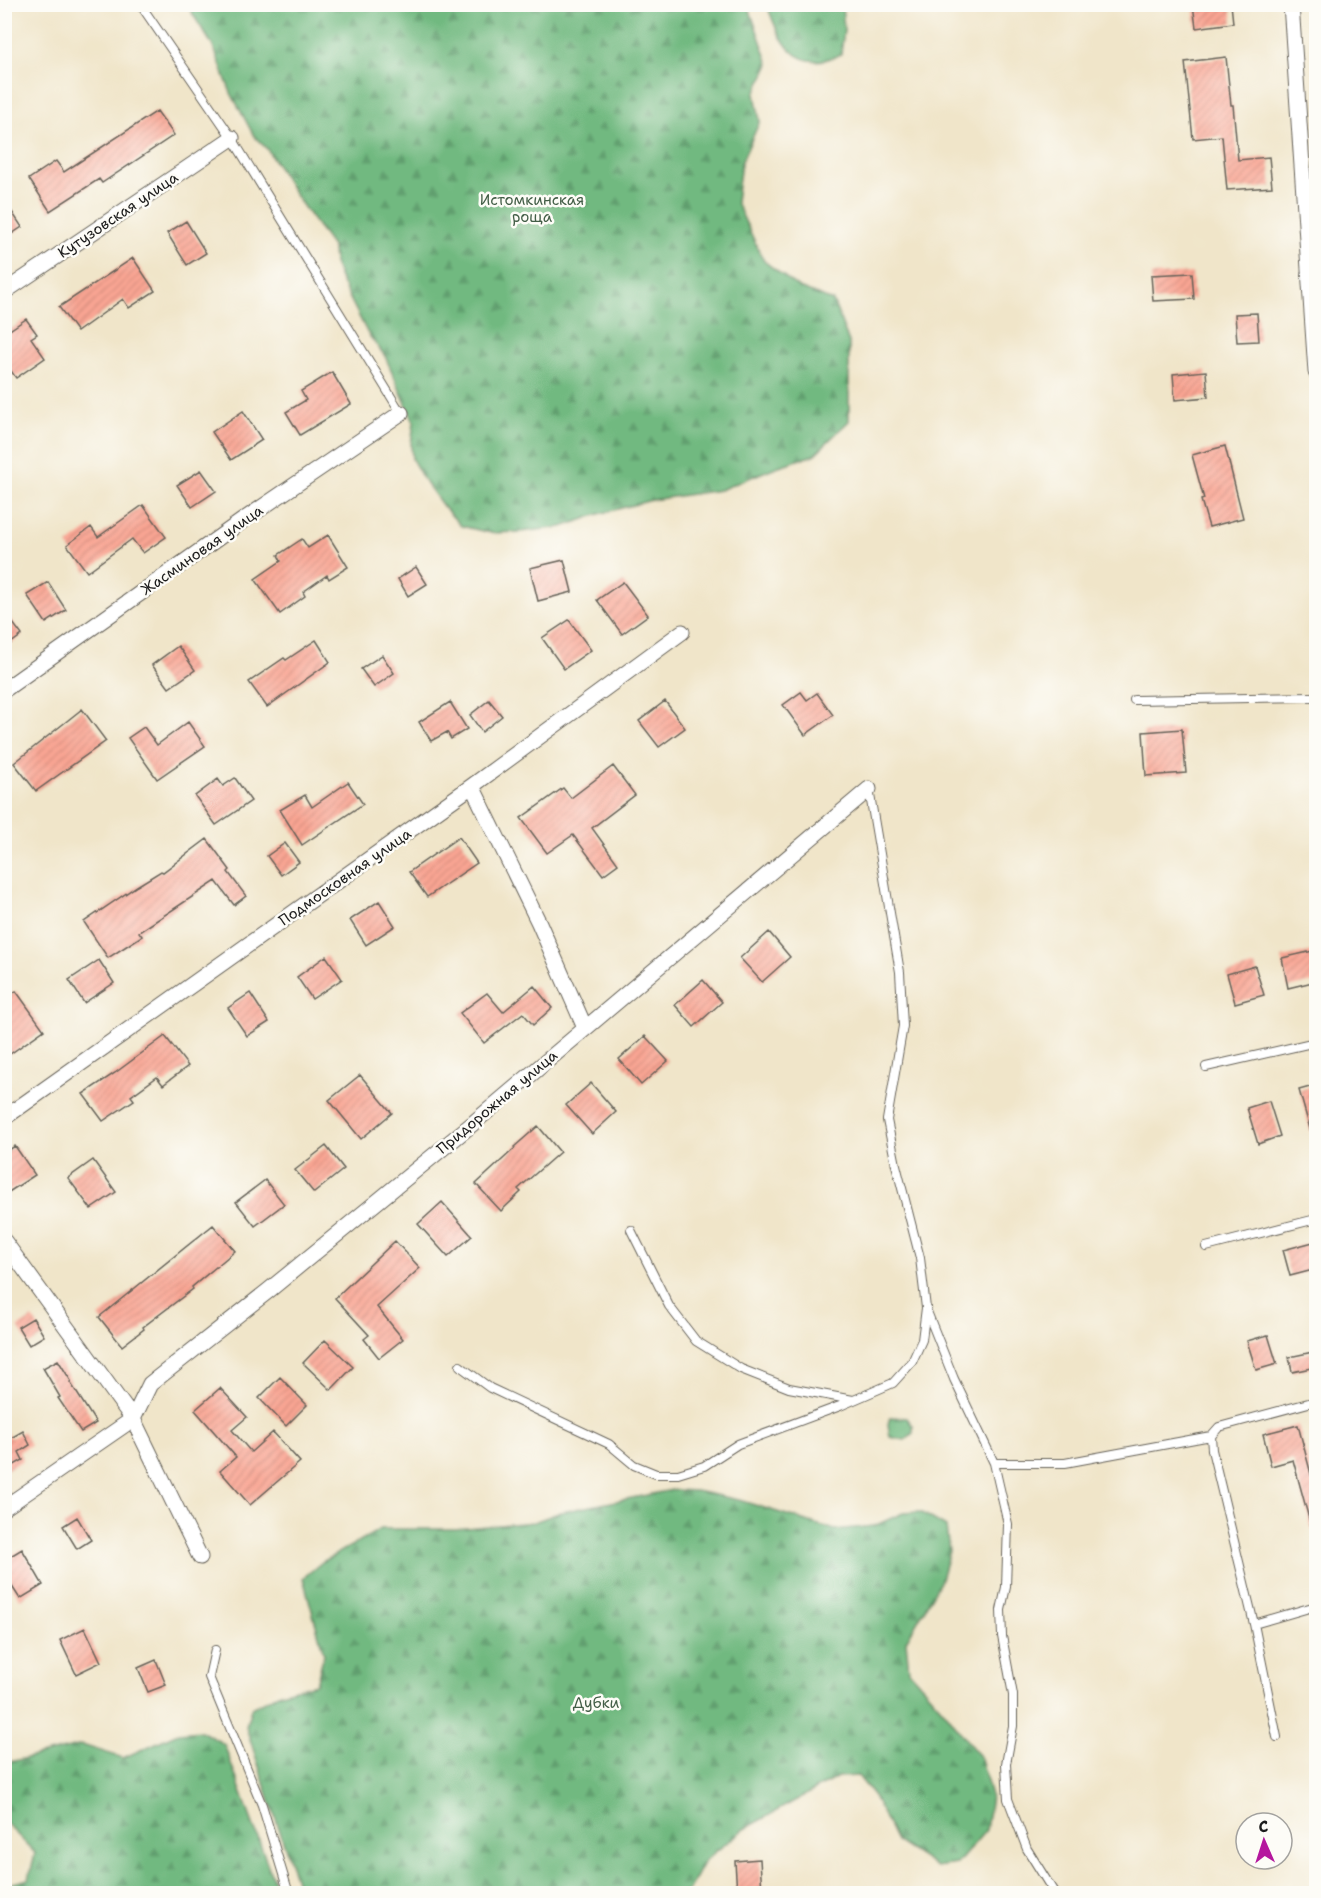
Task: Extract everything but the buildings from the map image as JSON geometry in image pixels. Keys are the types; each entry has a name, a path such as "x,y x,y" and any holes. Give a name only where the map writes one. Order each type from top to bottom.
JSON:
{"street":[{"path":"1291,4 1317,372"},
{"name":"Кутузовская улица","path":"4,292 232,138"},
{"name":"Жасминовая улица","path":"4,690 242,521 401,413"},
{"name":"Подмосковная улица","path":"4,1118 472,786 682,632"},
{"path":"472,786 539,923 585,1028"},
{"name":"Придорожная улица","path":"133,1419 150,1384 268,1292 471,1125 869,789"},
{"path":"4,1241 133,1419 200,1557"},
{"path":"4,1508 133,1419"}],"lane":[{"path":"140,4 232,138 401,413"},
{"path":"1134,700 1317,697"},
{"path":"460,1366 490,1388 601,1439 634,1465 656,1474 678,1474 704,1466 738,1444 893,1383 912,1362 922,1340 926,1308 920,1258 887,1120 903,1026 901,983 869,789"},
{"path":"1206,1066 1317,1042"},
{"path":"1206,1247 1317,1219"},
{"path":"631,1230 669,1306 696,1341 741,1369 789,1388 854,1400"},
{"path":"926,1308 954,1379 994,1463 1008,1524 1006,1587 1001,1610 1002,1636 1013,1695 1013,1726 1006,1764 1008,1799 1027,1849 1055,1893"},
{"path":"994,1463 1065,1463 1211,1436 1218,1427 1317,1401"},
{"path":"1211,1436 1212,1450 1254,1624 1277,1737"},
{"path":"1254,1624 1317,1606"},
{"path":"215,1650 209,1677 262,1804 289,1893"}],"green space":[{"name":"Истомкинская роща","path":"187,5 748,5 769,64 755,94 760,121 741,163 736,202 764,261 799,288 833,301 849,342 849,421 814,455 776,467 720,490 652,500 599,514 562,527 491,533 461,526 443,506 412,459 411,444 414,422 385,356 368,334 342,283 334,263 333,248 296,196 267,149 254,136 231,93 213,46"},
{"path":"767,5 842,5 844,30 841,54 825,60 812,61 801,58 784,42"},
{"path":"890,1417 907,1418 913,1426 913,1433 905,1440 890,1437 888,1424"},
{"name":"Дубки","path":"672,1490 696,1491 739,1500 835,1530 874,1526 903,1513 921,1512 946,1527 949,1551 940,1582 906,1641 909,1671 946,1713 981,1759 991,1796 986,1830 957,1864 936,1867 896,1841 874,1796 858,1776 838,1777 744,1829 704,1861 687,1893 300,1893 246,1727 251,1708 280,1693 316,1684 324,1654 303,1578 322,1562 381,1529 455,1529 534,1522 561,1512"},
{"path":"201,1731 224,1744 278,1893 5,1893 5,1885 29,1879 35,1853 5,1822 5,1763 82,1745 123,1758 178,1733"}]}
